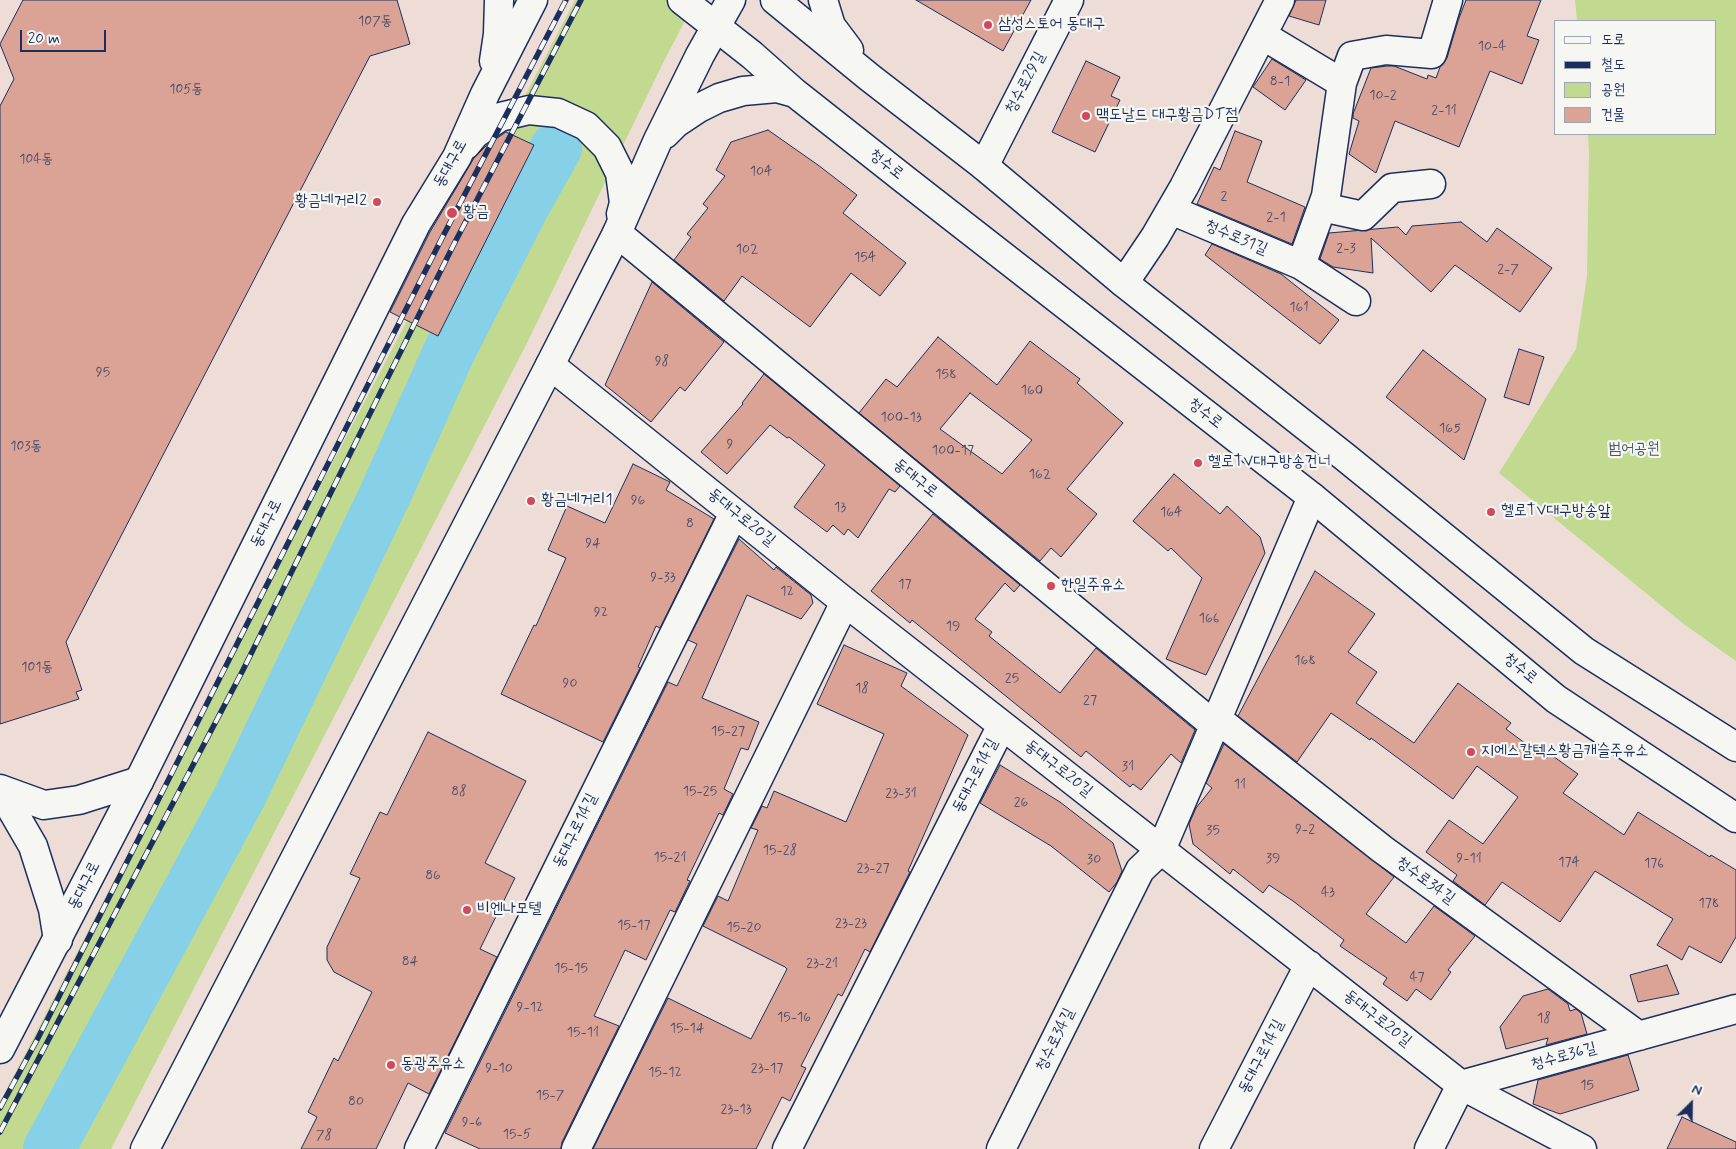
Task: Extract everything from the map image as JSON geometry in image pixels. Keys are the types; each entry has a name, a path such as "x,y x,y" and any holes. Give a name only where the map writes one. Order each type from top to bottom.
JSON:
{"street":[{"path":"485,94 494,64 498,34 499,0"},
{"name":"동대구로","path":"0,1049 139,781 416,224 457,157 485,94 533,0"},
{"name":"청수로","path":"682,0 716,26 795,93 1312,497 1556,699 1736,818"},
{"path":"145,1149 550,365 616,233 658,140 700,55 731,0"},
{"path":"775,0 869,77 984,166 1124,283 1346,457 1584,651 1736,747"},
{"path":"823,0 831,26 869,77"},
{"name":"청수로29길","path":"984,166 1069,0"},
{"path":"1124,283 1155,237 1184,187 1280,0"},
{"path":"1301,265 1326,196 1342,83 1352,56 1386,50 1432,54 1448,0"},
{"path":"1262,35 1342,83"},
{"path":"658,140 676,123 697,109 719,98 743,91 777,88 795,93"},
{"path":"457,157 475,134 500,117 529,110 558,113 579,122 586,126 607,147 620,174 624,203 616,233"},
{"path":"1322,207 1363,216 1392,188 1430,184"},
{"name":"청수로31길","path":"1171,210 1301,265 1356,301"},
{"name":"동대구로","path":"616,233 1215,722"},
{"name":"동대구로20길","path":"550,365 845,602 1461,1084 1582,1149"},
{"name":"청수로34길","path":"1001,1149 1140,870 1161,850 1312,497"},
{"name":"동대구로14길","path":"419,1149 734,513"},
{"path":"576,1149 845,602"},
{"name":"청수로34길","path":"1215,722 1382,849 1639,1036"},
{"name":"동대구로14길","path":"787,1149 1002,725"},
{"path":"0,789 44,805 79,800 139,781"},
{"path":"0,789 33,846 53,909 58,940"},
{"name":"동대구로14길","path":"1214,1149 1309,965"},
{"name":"청수로36길","path":"1461,1084 1736,1008"},
{"path":"1429,1149 1461,1084"}],"green space":[{"path":"575,0 696,0 664,61 527,343 111,1149 0,1149 0,1103 124,861"},
{"name":"범어공원","path":"1575,0 1736,0 1736,661 1685,625 1499,473 1576,349 1587,276 1588,135 1716,135 1716,20 1577,20"}],"building":[{"path":"23,0 397,0 410,44 370,56 66,642 82,690 76,692 79,699 0,724 0,106 14,79 0,44"},
{"name":"삼성스토어 동대구","path":"916,0 1031,0 1003,51"},
{"path":"1296,0 1326,0 1319,25 1289,16"},
{"path":"1466,0 1541,0 1527,36 1539,40 1522,84 1490,71 1459,147 1395,121 1376,173 1349,154 1359,121 1353,118 1353,114 1371,68 1394,66 1427,79 1428,75 1436,78 1440,67 1447,58"},
{"path":"1272,59 1306,80 1285,110 1253,87"},
{"name":"맥도날드 대구황금DT점","path":"1086,61 1120,77 1111,96 1120,100 1095,152 1052,132"},
{"path":"768,130 857,195 843,213 906,263 880,296 851,273 810,327 742,276 724,301 674,260 691,237 687,234 708,208 703,204 725,176 716,170 731,142"},
{"path":"1235,131 1262,141 1247,182 1305,207 1292,244 1197,204 1214,167 1220,170"},
{"path":"506,132 534,145 438,336 390,312 430,232 474,158 486,146"},
{"path":"1461,222 1487,242 1497,228 1552,268 1520,312 1455,265 1431,292 1371,238 1373,273 1333,267 1320,259 1329,233 1398,227 1406,235 1412,226"},
{"path":"1212,244 1281,274 1339,320 1320,344 1205,255"},
{"path":"652,282 724,342 685,391 680,387 651,422 605,385"},
{"path":"938,337 997,385 1030,341 1080,379 1077,383 1123,423 1067,489 1097,514 1061,557 1051,548 1040,561 859,413 886,379 897,387","holes":["970,393 1032,440 1002,474 940,429"]},
{"path":"1519,349 1544,357 1529,405 1504,397"},
{"path":"1423,350 1486,399 1464,460 1386,397"},
{"path":"764,374 900,486 895,492 889,489 858,538 848,529 844,535 833,525 827,532 794,507 825,465 770,425 727,474 701,452 743,404"},
{"path":"633,464 670,482 666,490 714,519 660,628 656,626 638,667 640,668 603,742 501,694 534,625 536,626 566,558 548,550 567,506 605,523"},
{"path":"1174,474 1220,514 1227,506 1260,537 1265,553 1206,675 1166,659 1202,578 1171,548 1168,551 1133,521"},
{"path":"933,514 1020,585 1014,592 1005,583 975,619 992,632 989,636 1060,693 1096,648 1195,730 1181,763 1171,754 1141,790 1133,784 1130,787 1086,751 1081,757 912,620 910,623 871,591"},
{"path":"739,539 774,570 776,567 811,595 813,603 801,619 747,595 702,698 759,722 748,750 741,748 724,789 733,794 723,815 719,813 687,880 690,881 675,912 670,910 646,960 625,950 594,1016 619,1026 562,1142 561,1149 480,1149 445,1133 668,682 677,686 697,644 688,640"},
{"path":"1315,571 1375,614 1348,652 1377,672 1356,703 1414,743 1458,683 1511,723 1506,729 1546,759 1550,754 1578,774 1563,793 1624,835 1638,812 1710,857 1711,855 1736,870 1736,937 1721,963 1689,946 1682,960 1657,945 1673,919 1595,871 1560,922 1502,882 1485,905 1453,881 1457,875 1426,852 1449,820 1483,844 1518,797 1477,766 1453,799 1371,738 1370,740 1331,713 1297,762 1238,716"},
{"path":"844,645 907,673 901,686 968,735 908,871 910,872 870,952 865,949 842,996 838,994 801,1066 806,1068 790,1101 782,1097 756,1149 593,1149 668,998 751,1039 787,969 703,926 718,896 728,901 758,830 751,828 762,806 767,808 774,791 846,822 884,734 817,704"},
{"path":"428,732 526,781 485,863 515,878 480,949 497,957 429,1094 408,1083 376,1149 301,1149 317,1117 308,1112 334,1058 338,1061 372,992 334,972 327,960 327,947 360,878 350,874 380,812 387,815"},
{"path":"1224,744 1394,877 1366,914 1406,943 1434,906 1475,936 1448,970 1451,972 1431,1000 1416,989 1407,1001 1383,984 1387,978 1340,946 1344,940 1293,901 1269,885 1263,893 1233,869 1230,874 1193,844 1189,824 1196,808 1212,788 1206,783"},
{"path":"1000,765 1060,802 1113,843 1122,871 1117,882 1109,892 1051,846 980,803"},
{"path":"1667,965 1679,994 1638,1002 1630,975"},
{"path":"1548,989 1568,1004 1570,1011 1576,1009 1581,1013 1587,1034 1546,1045 1548,1038 1506,1049 1500,1027 1523,996"},
{"path":"1628,1055 1639,1090 1560,1114 1533,1104 1538,1080"},
{"path":"1682,1117 1736,1142 1736,1149 1667,1149"}],"waterway":[{"path":"49,1149 240,796 384,497 449,352 524,205 556,148"}],"railway":[{"path":"0,1108 37,1040 442,238 566,0"},
{"path":"0,1132 243,670 453,246 581,0"}],"place":[{"name":"삼성스토어 동대구","path":"988,25"},
{"name":"맥도날드 대구황금DT점","path":"1086,116"},
{"name":"황금네거리2","path":"377,202"},
{"name":"황금","path":"452,213"},
{"name":"헬로TV대구방송건너","path":"1198,463"},
{"name":"황금네거리1","path":"531,501"},
{"name":"헬로TV대구방송앞","path":"1491,512"},
{"name":"한일주유소","path":"1051,586"},
{"name":"지에스칼텍스황금캐슬주유소","path":"1471,752"},
{"name":"비엔나모텔","path":"467,910"},
{"name":"동광주유소","path":"391,1065"}]}
